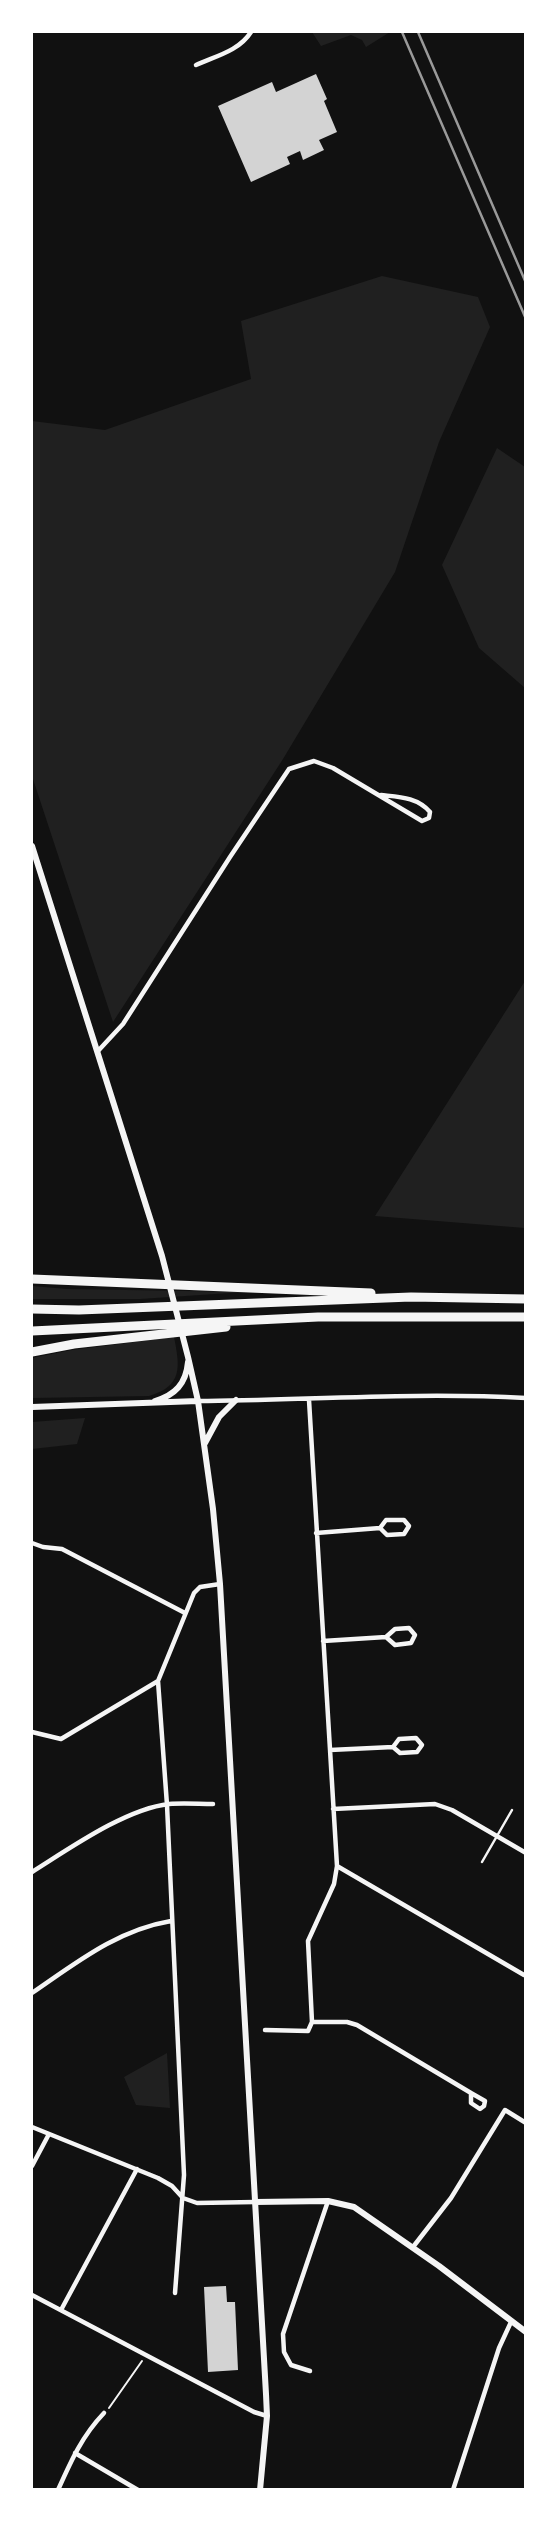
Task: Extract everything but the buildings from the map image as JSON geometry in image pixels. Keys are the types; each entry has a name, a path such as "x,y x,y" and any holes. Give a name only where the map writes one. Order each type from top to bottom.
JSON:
{"highway":[{"path":"32,1279 313,1290 411,1297 526,1299"},
{"path":"32,1309 92,1310 411,1297"},
{"path":"32,1352 318,1317"},
{"path":"32,1331 318,1317 526,1317"}],"main road":[{"path":"32,846 162,1256 198,1401 204,1444 220,1584 267,2416 260,2490"},
{"path":"141,1404 158,1401 176,1391 185,1377 188,1357"},
{"path":"32,1407 198,1401"},
{"path":"204,1444 219,1417 236,1401"},
{"path":"255,2202 328,2201 354,2207 413,2247 526,2332"}],"street":[{"path":"196,65 235,48 243,43 251,32"},
{"path":"98,1051 123,1024 289,769 314,761 333,768 422,821 429,818 430,812 424,805 405,797 380,795"},
{"path":"198,1401 309,1400 407,1395 526,1398"},
{"path":"265,2030 307,2031 312,2022 308,1941 334,1884 337,1866 309,1400"},
{"path":"316,1533 380,1528 386,1520 404,1520 409,1526 404,1534 387,1535 380,1528"},
{"path":"32,1543 62,1549 185,1613"},
{"path":"175,2293 184,2175 167,1805 158,1681 196,1590 220,1584"},
{"path":"323,1641 386,1637 395,1629 409,1628 415,1635 411,1643 395,1645 386,1637"},
{"path":"32,1732 61,1739 158,1681"},
{"path":"331,1750 393,1746 399,1739 416,1738 422,1745 417,1752 400,1753 393,1746"},
{"path":"32,1871 102,1829 167,1805 213,1804"},
{"path":"333,1809 435,1804 452,1810 526,1853"},
{"path":"337,1866 524,1975"},
{"path":"32,1993 120,1935 171,1921"},
{"path":"312,2022 347,2022 356,2025 471,2092"},
{"path":"413,2247 472,2166 505,2110 526,2123"},
{"path":"32,2127 137,2169 172,2186 183,2198 197,2203 255,2202"},
{"path":"32,2166 49,2134"},
{"path":"61,2310 137,2169"},
{"path":"310,2371 291,2365 284,2352 283,2334 328,2201"},
{"path":"32,2295 254,2412 267,2416"},
{"path":"453,2490 499,2348 511,2322"},
{"path":"58,2490 89,2429 104,2413"},
{"path":"75,2453 138,2490"}],"lane":[{"path":"482,1862 512,1810"}],"path":[{"path":"104,2413 146,2354"}],"shaded area":[{"path":"312,32 390,32 366,47 362,40 351,35 321,46"},
{"path":"382,276 478,297 490,327 439,442 395,572 283,759 113,1022 32,776 32,421 105,430 251,379 241,321"},
{"path":"497,448 525,467 525,688 479,648 442,565"},
{"path":"525,981 525,1228 375,1216"},
{"path":"32,1286 245,1292 140,1299 32,1299"},
{"path":"174,1337 178,1366 176,1374 168,1387 160,1392 149,1396 32,1398 32,1358"},
{"path":"85,1418 77,1444 32,1449 32,1422"},
{"path":"167,2053 170,2108 136,2105 124,2077"}],"railway":[{"path":"402,32 526,319"},
{"path":"418,32 526,283"}]}
